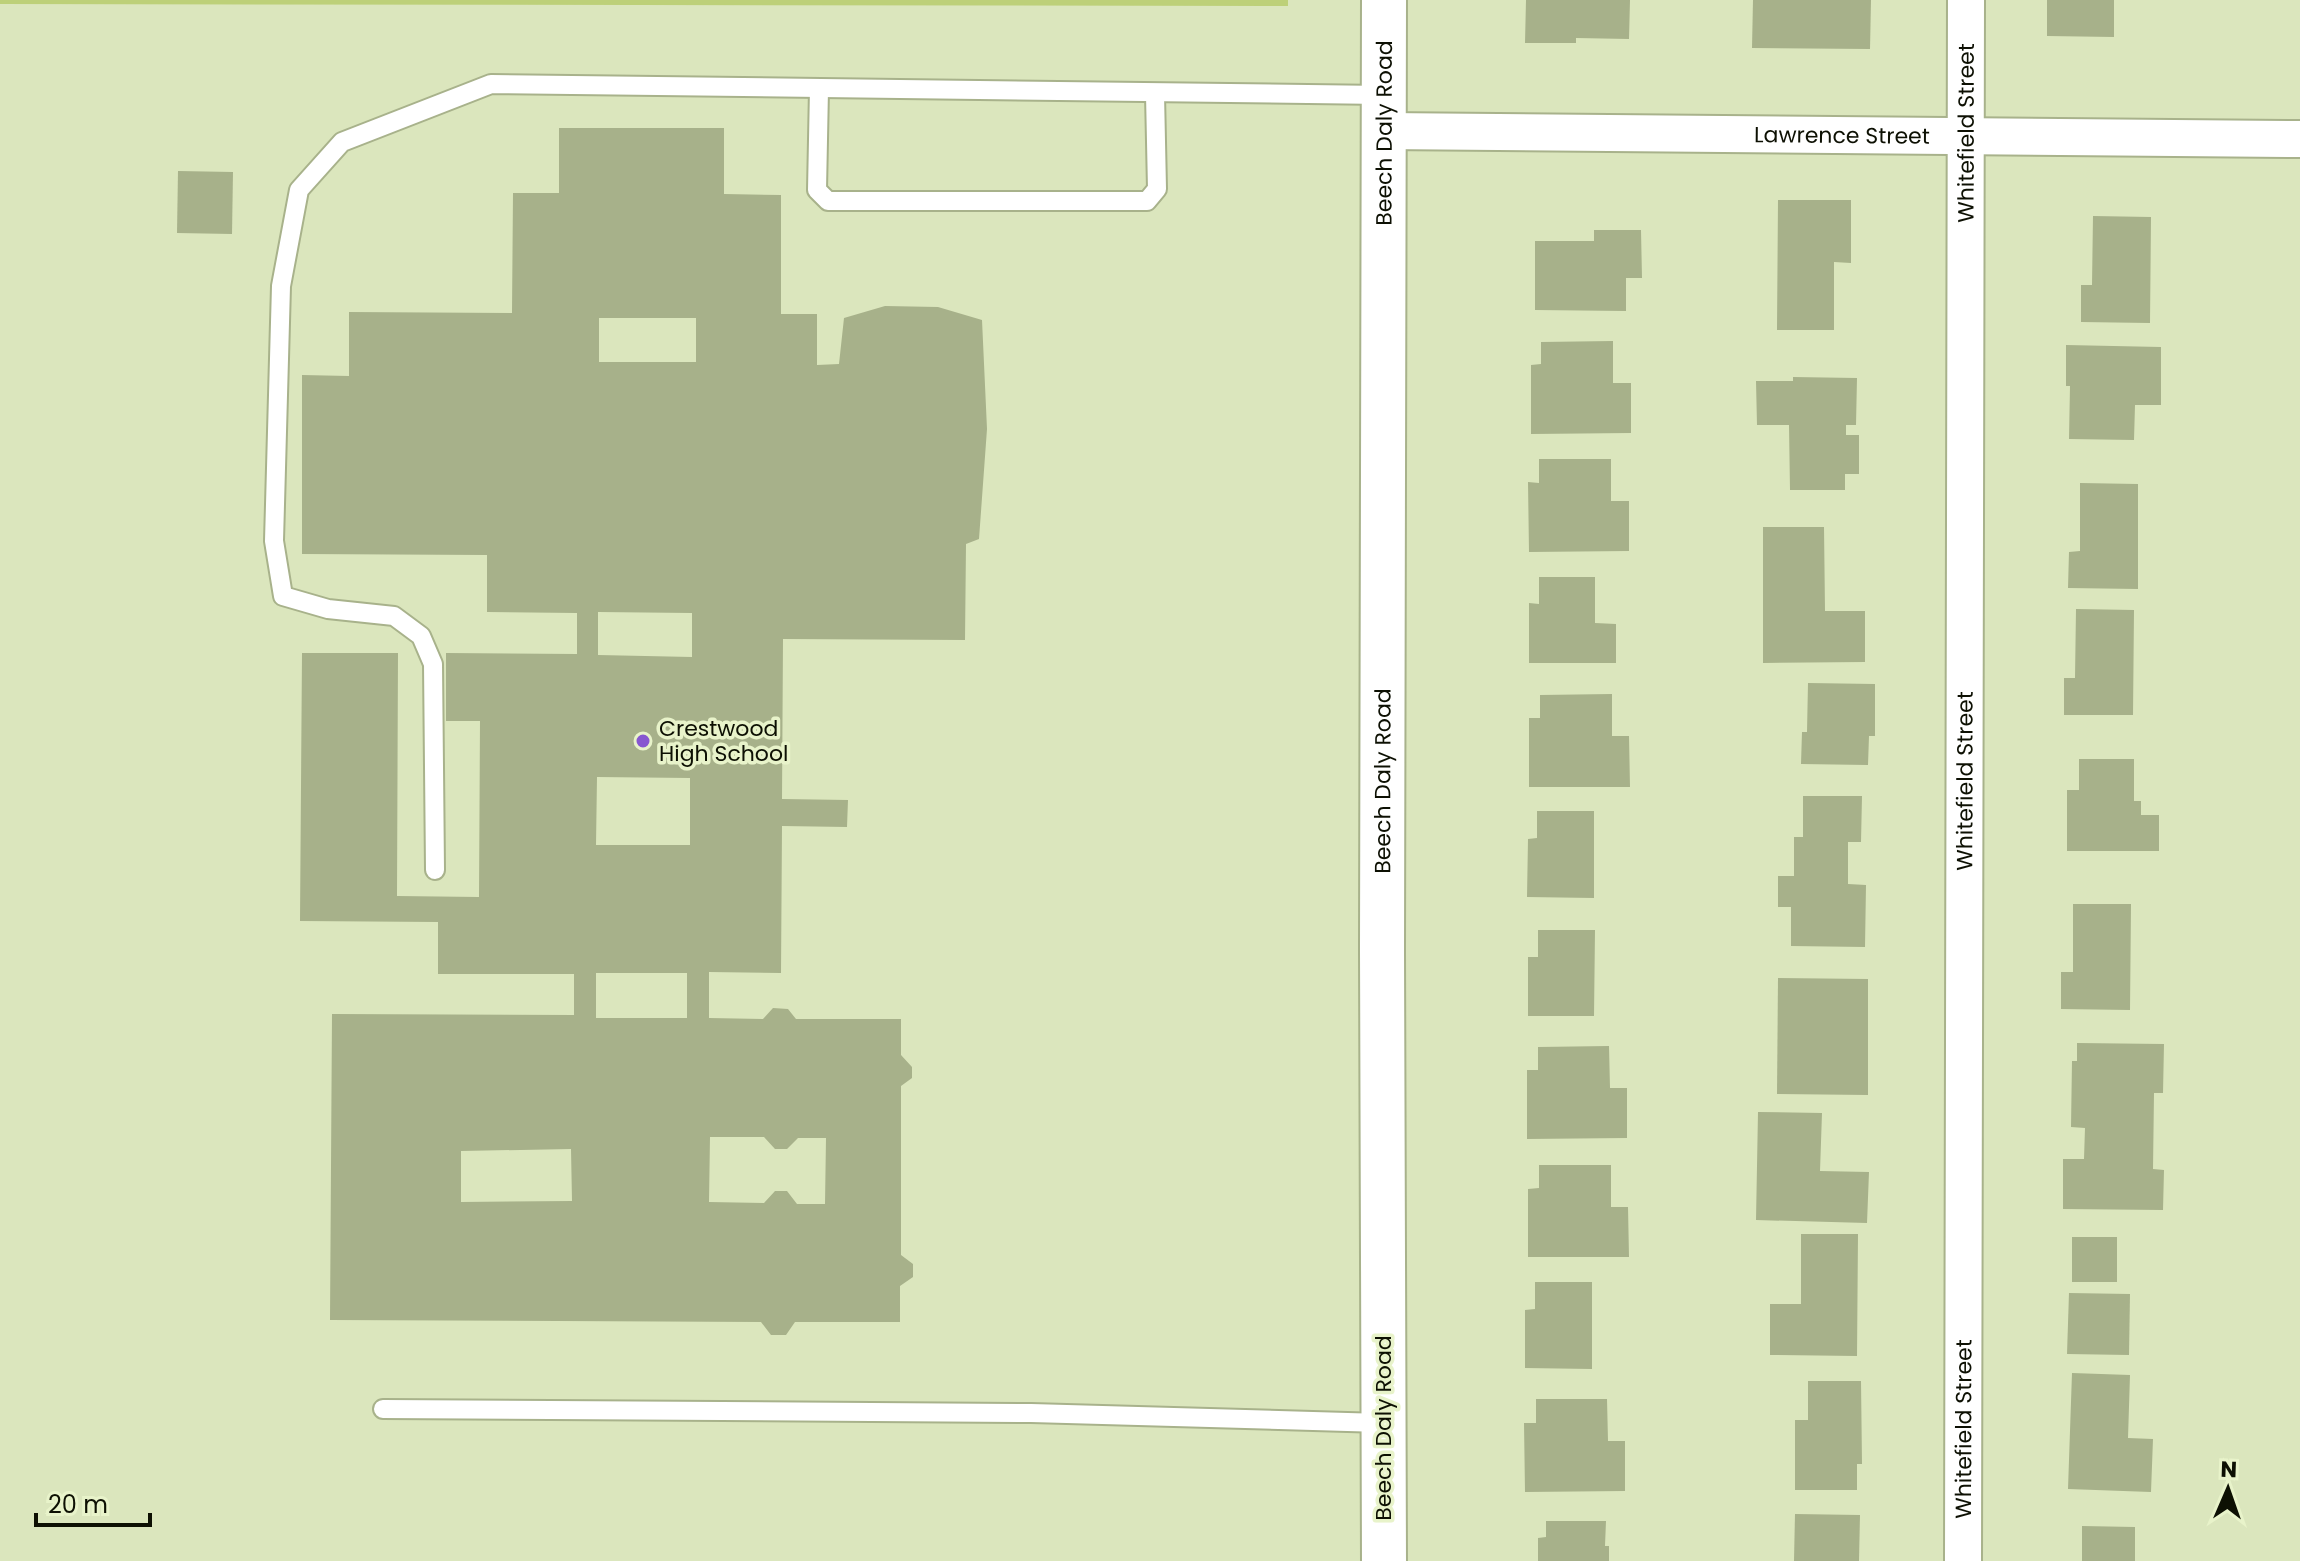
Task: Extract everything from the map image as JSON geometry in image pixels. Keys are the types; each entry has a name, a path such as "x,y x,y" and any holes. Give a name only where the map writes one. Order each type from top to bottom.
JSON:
{"main road":[{"name":"Beech Daly Road","path":"1384,0 1384,1561"}],"street":[{"name":"Whitefield Street","path":"1963,1561 1966,0"},
{"name":"Lawrence Street","path":"1384,113 1850,137 2300,139"}],"lane":[{"path":"435,870 433,664 421,636 394,616 328,609 283,596 274,541 281,286 299,190 342,142 491,84 1155,94 1384,113"},
{"path":"819,89 817,190 828,201 1147,201 1157,189 1155,94"},
{"path":"383,1409 1031,1413 1382,1423"}],"green space":[{"path":"0,0 1288,0 1288,6 0,4"}],"building":[{"path":"1526,0 1630,0 1629,39 1576,38 1576,43 1525,43"},
{"path":"1753,0 1871,0 1870,49 1752,48"},
{"path":"2047,0 2114,0 2114,37 2047,36"},
{"path":"559,128 724,128 724,194 781,195 781,314 817,314 817,365 839,364 844,318 885,306 938,307 982,320 987,429 979,539 966,544 965,640 783,639 782,799 848,800 847,827 782,826 781,973 709,972 709,1018 763,1019 773,1008 788,1009 796,1019 901,1019 901,1055 912,1067 912,1078 901,1086 901,1255 913,1264 913,1277 900,1286 900,1322 795,1322 786,1335 771,1335 761,1322 330,1320 332,1014 574,1015 574,974 438,974 438,922 300,921 302,653 398,653 397,896 479,897 480,721 446,721 446,653 577,654 577,613 487,612 487,555 302,554 302,375 349,376 349,312 512,313 513,193 559,193","holes":["599,318 696,318 696,362 599,362","598,612 692,613 692,657 598,655","597,777 690,778 690,845 596,845","596,973 687,973 687,1018 596,1018","710,1137 764,1137 775,1149 787,1149 798,1138 826,1138 825,1204 797,1204 787,1191 775,1191 764,1203 709,1202","571,1149 572,1201 461,1202 461,1151"]},
{"path":"178,171 233,172 232,234 177,233"},
{"path":"1778,200 1851,200 1851,263 1834,262 1834,330 1777,330"},
{"path":"2093,216 2151,217 2150,323 2081,322 2081,285 2092,285"},
{"path":"1594,230 1641,230 1642,278 1626,278 1626,311 1535,310 1535,241 1594,241"},
{"path":"1613,341 1613,383 1631,383 1631,433 1531,434 1531,365 1541,364 1541,342"},
{"path":"2066,345 2161,347 2161,405 2135,405 2134,440 2069,439 2070,386 2066,386"},
{"path":"1793,377 1857,378 1856,425 1846,425 1846,435 1859,435 1859,474 1845,474 1845,490 1790,490 1789,425 1757,425 1756,381 1793,381"},
{"path":"1539,459 1611,459 1611,501 1629,501 1629,551 1529,552 1528,482 1539,483"},
{"path":"2080,483 2138,484 2138,589 2068,588 2069,552 2080,551"},
{"path":"1763,527 1824,527 1825,611 1865,611 1865,662 1763,663"},
{"path":"1539,577 1595,577 1595,623 1616,624 1616,663 1529,663 1529,603 1539,604"},
{"path":"2076,609 2134,610 2133,715 2064,715 2064,678 2075,678"},
{"path":"1808,683 1875,684 1875,736 1869,736 1868,765 1801,764 1802,732 1807,732"},
{"path":"1612,694 1612,736 1629,736 1630,787 1529,787 1529,718 1540,718 1540,695"},
{"path":"2079,759 2134,759 2134,801 2141,801 2141,815 2159,815 2159,851 2067,851 2067,790 2079,790"},
{"path":"1803,796 1862,796 1861,842 1848,842 1848,884 1866,885 1865,947 1791,946 1791,907 1778,907 1778,876 1794,876 1794,837 1803,837"},
{"path":"1537,811 1594,811 1594,898 1527,897 1528,839 1537,838"},
{"path":"2073,904 2131,904 2130,1010 2061,1009 2061,972 2073,972"},
{"path":"1538,930 1595,930 1594,1016 1528,1016 1528,957 1538,957"},
{"path":"1778,978 1868,979 1868,1095 1777,1094"},
{"path":"2077,1043 2164,1044 2163,1093 2154,1093 2153,1169 2164,1170 2163,1210 2063,1209 2063,1159 2084,1159 2085,1128 2071,1127 2072,1061 2077,1061"},
{"path":"1609,1046 1610,1088 1627,1088 1627,1138 1527,1139 1527,1070 1538,1070 1538,1047"},
{"path":"1758,1112 1822,1113 1820,1171 1869,1172 1867,1223 1756,1220"},
{"path":"1539,1165 1611,1165 1611,1207 1628,1207 1629,1257 1528,1257 1528,1189 1539,1188"},
{"path":"1801,1234 1858,1234 1857,1356 1770,1355 1770,1304 1801,1304"},
{"path":"2072,1237 2117,1237 2117,1282 2072,1282"},
{"path":"1535,1282 1592,1282 1592,1369 1525,1368 1525,1310 1535,1309"},
{"path":"2069,1293 2130,1294 2129,1355 2067,1354"},
{"path":"2072,1373 2130,1375 2128,1438 2153,1439 2151,1492 2068,1489"},
{"path":"1808,1381 1861,1381 1862,1464 1857,1464 1857,1490 1795,1490 1795,1420 1808,1420"},
{"path":"1536,1399 1607,1399 1608,1441 1625,1441 1625,1491 1525,1492 1524,1423 1536,1423"},
{"path":"1795,1514 1860,1515 1859,1561 1794,1561"},
{"path":"1546,1521 1606,1521 1605,1546 1609,1546 1609,1561 1538,1561 1538,1538 1546,1537"},
{"path":"2082,1526 2135,1527 2135,1561 2082,1561"}],"place":[{"name":"Crestwood High School","path":"643,741"}]}
